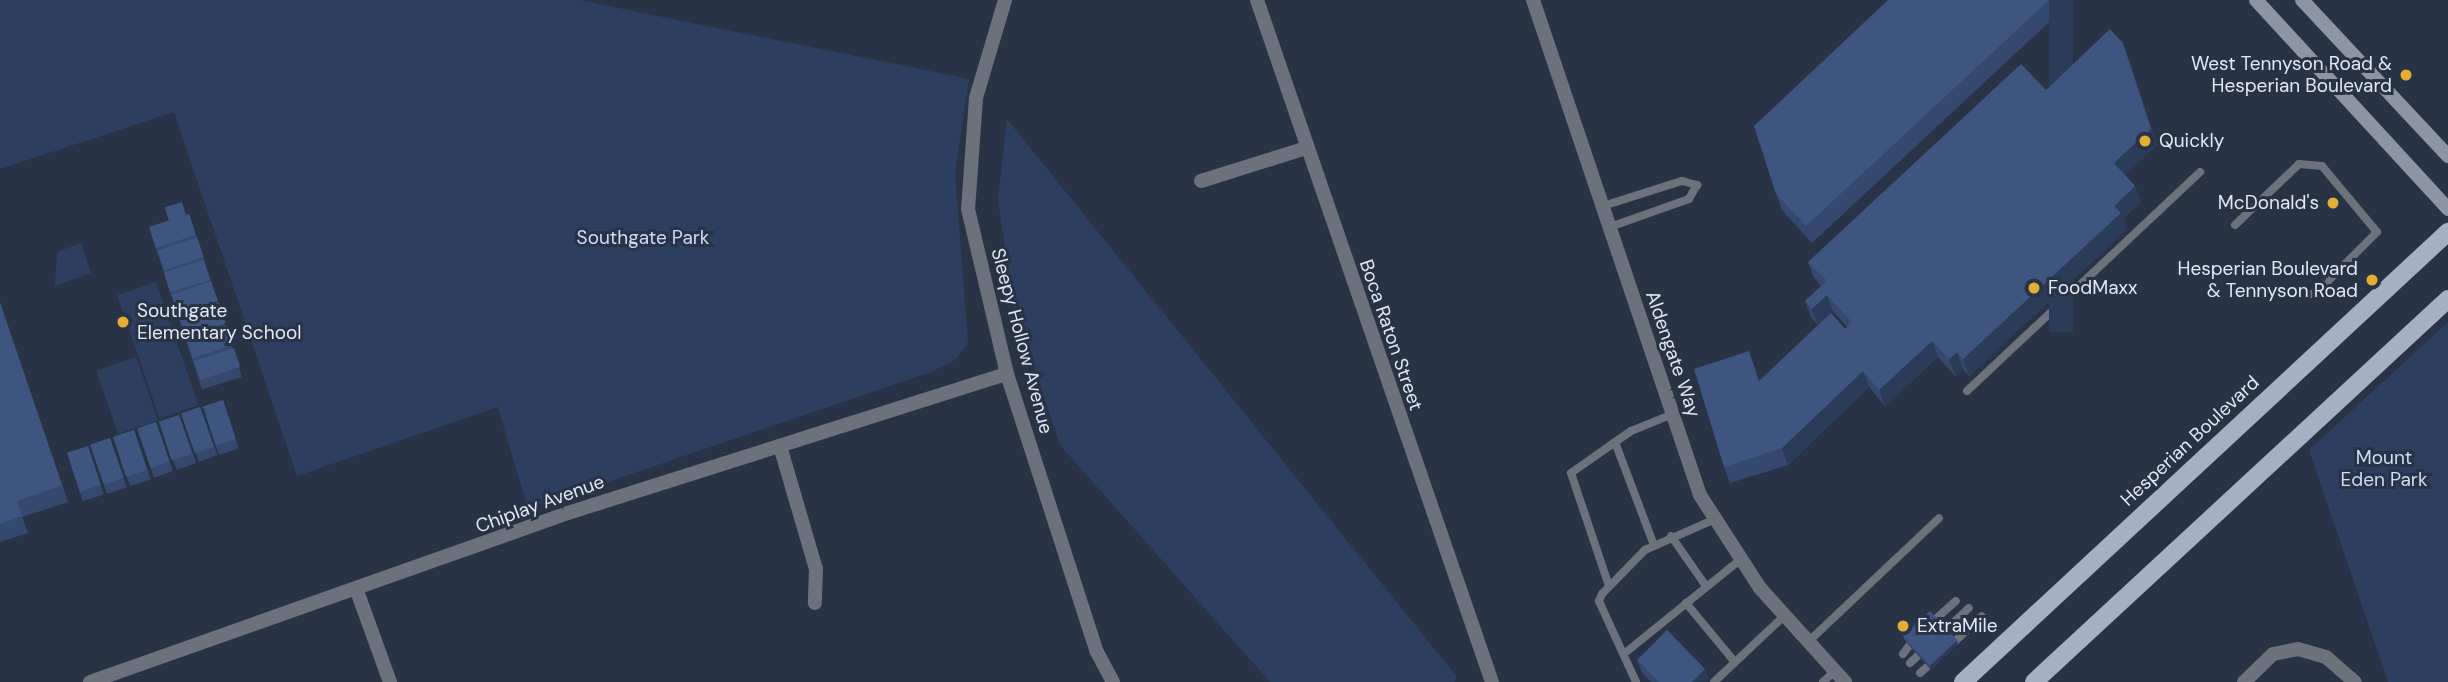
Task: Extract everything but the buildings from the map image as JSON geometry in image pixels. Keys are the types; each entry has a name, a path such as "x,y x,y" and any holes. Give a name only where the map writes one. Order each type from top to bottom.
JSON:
{"main road":[{"path":"2256,0 2448,209"},
{"path":"2302,0 2448,156"},
{"name":"Hesperian Boulevard","path":"1962,682 2448,232"},
{"path":"2034,682 2448,299"}],"street":[{"name":"Sleepy Hollow Avenue","path":"1005,0 976,98 968,209 1007,374 1097,652 1113,682"},
{"name":"Boca Raton Street","path":"1257,0 1492,682"},
{"name":"Aldengate Way","path":"1533,0 1673,414 1713,520 1784,616 1840,676"},
{"path":"1201,181 1306,148"},
{"name":"Chiplay Avenue","path":"90,682 357,591 568,513 1007,374"},
{"path":"780,446 816,569 815,604"},
{"path":"357,591 390,682"},
{"path":"2244,682 2273,654 2298,649 2326,657 2355,682"}],"lane":[{"path":"2235,225 2299,164 2322,166 2377,232 2316,293 2302,296"},
{"path":"1967,391 2200,172"},
{"path":"1603,206 1675,183 1697,185 1689,199 1610,227"},
{"path":"1609,586 1571,472 1615,442 1673,414"},
{"path":"1615,442 1654,545"},
{"path":"1808,642 1939,518"},
{"path":"1636,682 1599,601 1609,586 1654,545 1713,520"},
{"path":"1671,536 1706,586"},
{"path":"1625,653 1740,560"},
{"path":"1903,654 1956,601"},
{"path":"1686,603 1734,661"},
{"path":"1910,663 1969,608"},
{"path":"1714,682 1784,616"},
{"path":"1920,673 1982,616"},
{"path":"1823,682 1840,676"}],"green space":[{"name":"Southgate Park","path":"0,0 579,0 969,79 955,173 968,343 955,360 931,372 528,509 498,407 297,476 174,112 0,169"},
{"path":"1007,119 1457,677 1454,682 1270,682 1060,445 1013,304 998,200"},
{"path":"81,243 91,273 55,286 57,252"},
{"path":"156,282 198,405 160,418 117,295"},
{"name":"Mount Eden Park","path":"2448,322 2448,682 2388,682 2309,450"},
{"path":"136,357 158,420 118,434 96,371"}],"place":[{"name":"West Tennyson Road & Hesperian Boulevard","path":"2406,75"},
{"name":"Quickly","path":"2145,141"},
{"name":"McDonald's","path":"2333,203"},
{"name":"Hesperian Boulevard & Tennyson Road","path":"2372,280"},
{"name":"FoodMaxx","path":"2034,288"},
{"name":"Southgate Elementary School","path":"123,322"},
{"name":"ExtraMile","path":"1903,626"}]}
